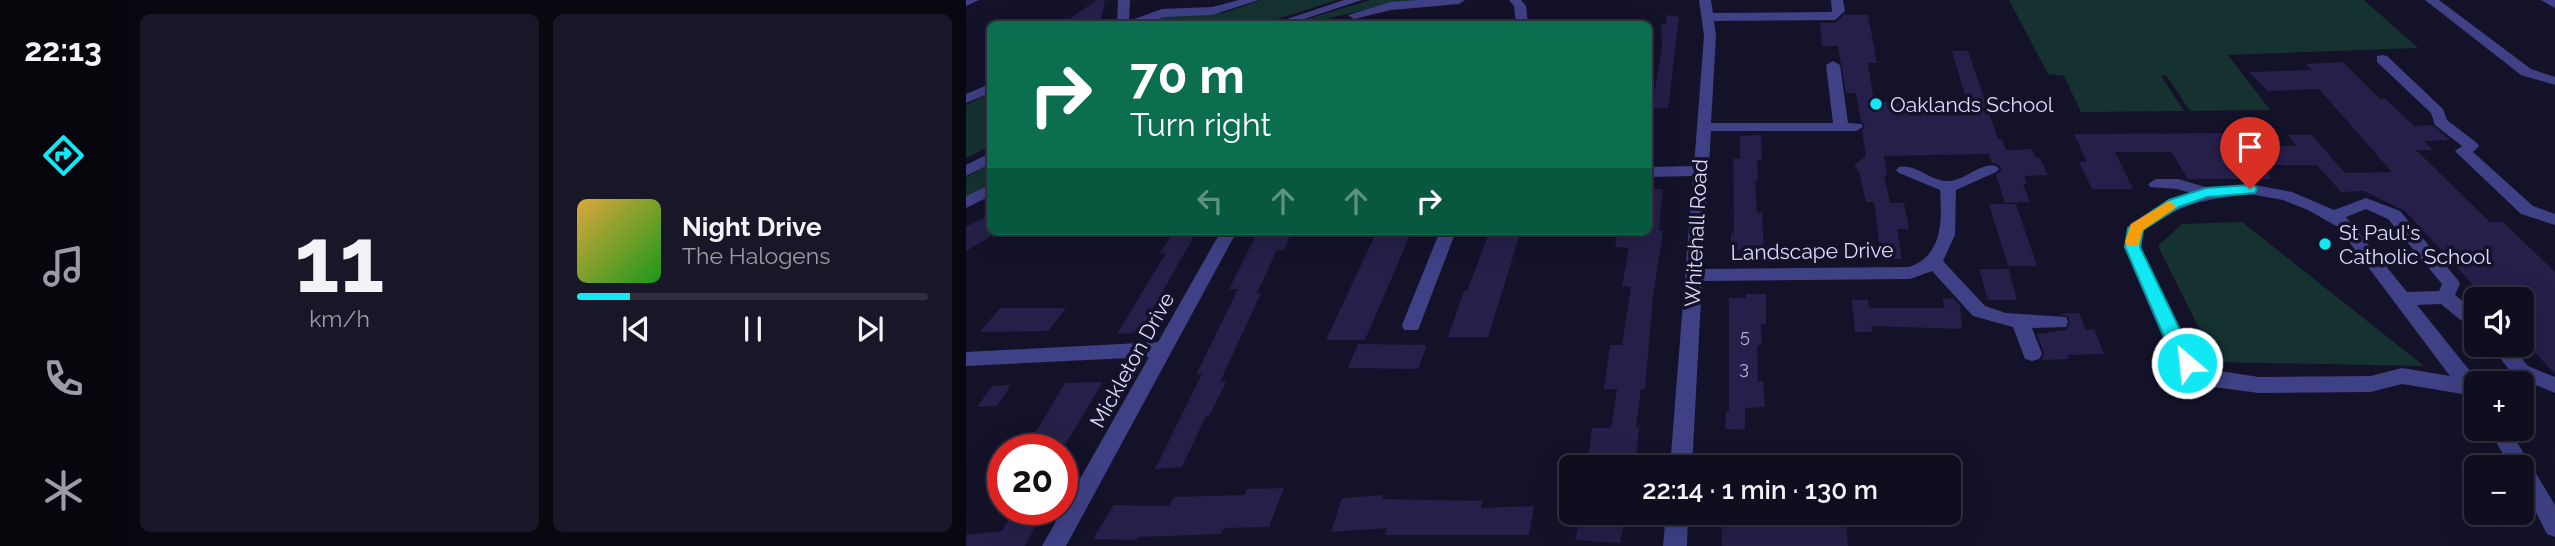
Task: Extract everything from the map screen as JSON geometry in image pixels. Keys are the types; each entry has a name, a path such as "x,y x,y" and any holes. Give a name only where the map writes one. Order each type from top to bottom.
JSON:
{"street":[{"path":"966,2 973,0"},
{"path":"1123,21 1124,0"},
{"path":"1138,21 1162,7 1212,11 1253,0"},
{"path":"1289,21 1356,0"},
{"path":"1354,15 1391,6 1459,0"},
{"path":"1515,0 1520,6 1522,21"},
{"path":"1707,8 1835,16 1839,11 1838,0"},
{"path":"2431,0 2526,72 2555,81"},
{"name":"Whitehall Road","path":"1682,455 1710,36 1707,8"},
{"path":"2382,59 2438,112 2440,122 2472,145 2463,151 2527,210 2555,220"},
{"path":"1703,127 1849,127 1833,65"},
{"path":"966,99 987,89"},
{"path":"966,171 987,160"},
{"path":"1905,170 1948,188 1991,169"},
{"path":"1652,172 1700,171"},
{"path":"2156,184 2178,184 2206,193"},
{"path":"1948,188 1949,218 1940,251 1934,262 1979,311 2005,320 2059,322"},
{"path":"2464,380 2344,223 2334,216 2286,195 2263,191 2206,193 2174,203 2136,228 2132,247 2181,357 2200,374 2214,379 2259,385 2371,384 2402,376 2464,390"},
{"path":"966,203 987,192"},
{"path":"2334,216 2366,203 2395,215 2451,283 2445,297"},
{"name":"Mickleton Drive","path":"1054,546 1227,235"},
{"path":"1411,325 1446,235"},
{"name":"Landscape Drive","path":"1694,275 1910,273 1934,262"},
{"path":"2403,299 2445,297 2464,312"},
{"path":"2021,322 2032,354"},
{"path":"966,359 1163,349"},
{"path":"2510,357 2521,371 2536,380 2555,385"},
{"path":"2506,441 2526,472 2555,527"},
{"path":"1675,546 1676,525"}],"green space":[{"path":"1262,0 1338,0 1271,21 1150,21 1171,15 1223,13"},
{"path":"1370,0 1437,0 1376,7 1318,21 1301,21"},
{"path":"2009,0 2364,0 2418,48 2228,55 2270,110 2190,111 2166,75 2161,76 2184,111 2081,112 2064,76 2048,74"},
{"path":"987,94 987,148 966,158 966,105"},
{"path":"987,166 987,188 966,199 966,177"},
{"path":"2242,222 2424,366 2216,362 2158,246 2182,224"}],"building":[{"path":"1097,0 1105,0 1101,21 1066,21"},
{"path":"1667,15 1679,17 1668,108 1652,108 1662,46 1661,25 1666,24"},
{"path":"1844,15 1868,15 1877,63 1868,63 1874,102 1967,102 1952,51 1968,51 1998,139 2002,139 2006,150 2032,149 2048,175 2024,176 2027,184 2023,184 2030,202 2005,203 1996,175 2002,169 1998,164 1992,163 1989,154 1884,156 1887,175 1884,175 1890,203 1904,203 1909,229 1897,229 1902,259 1881,259 1874,202 1866,202 1859,172 1854,165 1866,156 1862,131 1865,126 1861,121 1856,93 1846,93 1838,46 1822,46 1820,23 1835,23"},
{"path":"2343,62 2380,99 2386,99 2414,126 2432,125 2450,140 2424,141 2433,150 2416,150 2490,222 2503,222 2555,272 2555,374 2534,351 2534,287 2475,287 2405,211 2364,191 2341,192 2317,165 2262,165 2271,179 2188,179 2171,152 2115,152 2133,189 2092,189 2079,162 2087,162 2074,134 2235,133 2244,146 2296,146 2288,135 2312,135 2345,173 2392,172 2319,89 2268,91 2249,72 2312,70 2306,64"},
{"path":"1761,135 1762,160 1757,160 1758,181 1755,181 1757,213 1762,212 1764,254 1748,254 1748,250 1731,250 1731,233 1734,233 1733,159 1740,159 1740,136"},
{"path":"1652,189 1663,189 1659,231 1663,231 1653,297 1645,389 1641,389 1636,427 1639,427 1636,455 1589,455 1592,428 1611,428 1617,389 1604,389 1610,345 1622,345 1631,287 1622,286 1629,248 1615,247 1617,235 1652,235"},
{"path":"1989,204 2016,204 2037,266 2008,266"},
{"path":"987,216 987,235 990,237 966,251 966,227"},
{"path":"1171,235 1195,235 1139,333 1117,334 1166,253 1159,254"},
{"path":"1256,235 1290,235 1284,250 1277,250 1257,293 1261,293 1220,382 1226,382 1209,416 1206,416 1182,467 1155,469 1202,374 1196,375 1238,289 1229,289"},
{"path":"1375,235 1410,235 1365,340 1326,340"},
{"path":"1488,235 1520,235 1488,337 1448,337 1464,291 1467,291"},
{"path":"1979,269 2009,269 2017,300 1988,300"},
{"path":"1746,294 1766,294 1766,324 1761,325 1762,345 1757,345 1758,382 1763,381 1765,407 1745,408 1745,430 1725,429 1726,411 1729,411 1729,298 1746,298"},
{"path":"1953,298 1960,306 1962,329 1871,326 1872,332 1855,332 1852,300 1868,300 1869,308 1945,308 1942,299"},
{"path":"1000,308 1066,308 1048,331 980,332"},
{"path":"2079,313 2086,330 2094,329 2104,354 2067,355 2069,359 2042,360 2044,353 2037,334 2066,330 2070,323 2068,316 2058,314"},
{"path":"1358,344 1427,345 1418,369 1348,368"},
{"path":"1103,382 1072,434 1035,434 1065,383"},
{"path":"1011,385 997,406 977,407 992,386"},
{"path":"1284,488 1269,527 1224,528 1221,534 1139,537 1137,540 1093,539 1114,505 1169,506 1174,497 1245,495 1247,489"},
{"path":"1383,495 1382,499 1483,501 1481,508 1534,506 1529,535 1385,535 1387,528 1331,532 1342,498"},
{"path":"1005,525 1036,525 1025,546 966,546 966,535 1002,531"},
{"path":"1578,525 1624,525 1620,543 1575,540"},
{"path":"1721,525 1846,525 1848,546 1722,546"}],"slow traffic":[{"path":"2133,242 2136,228 2169,206"}],"place":[{"name":"Oaklands School","path":"1876,104"},
{"name":"St Paul's Catholic School","path":"2325,244"}],"route":[{"path":"2187,363 2181,357 2132,247 2136,228 2174,203 2206,193 2250,189"}]}
